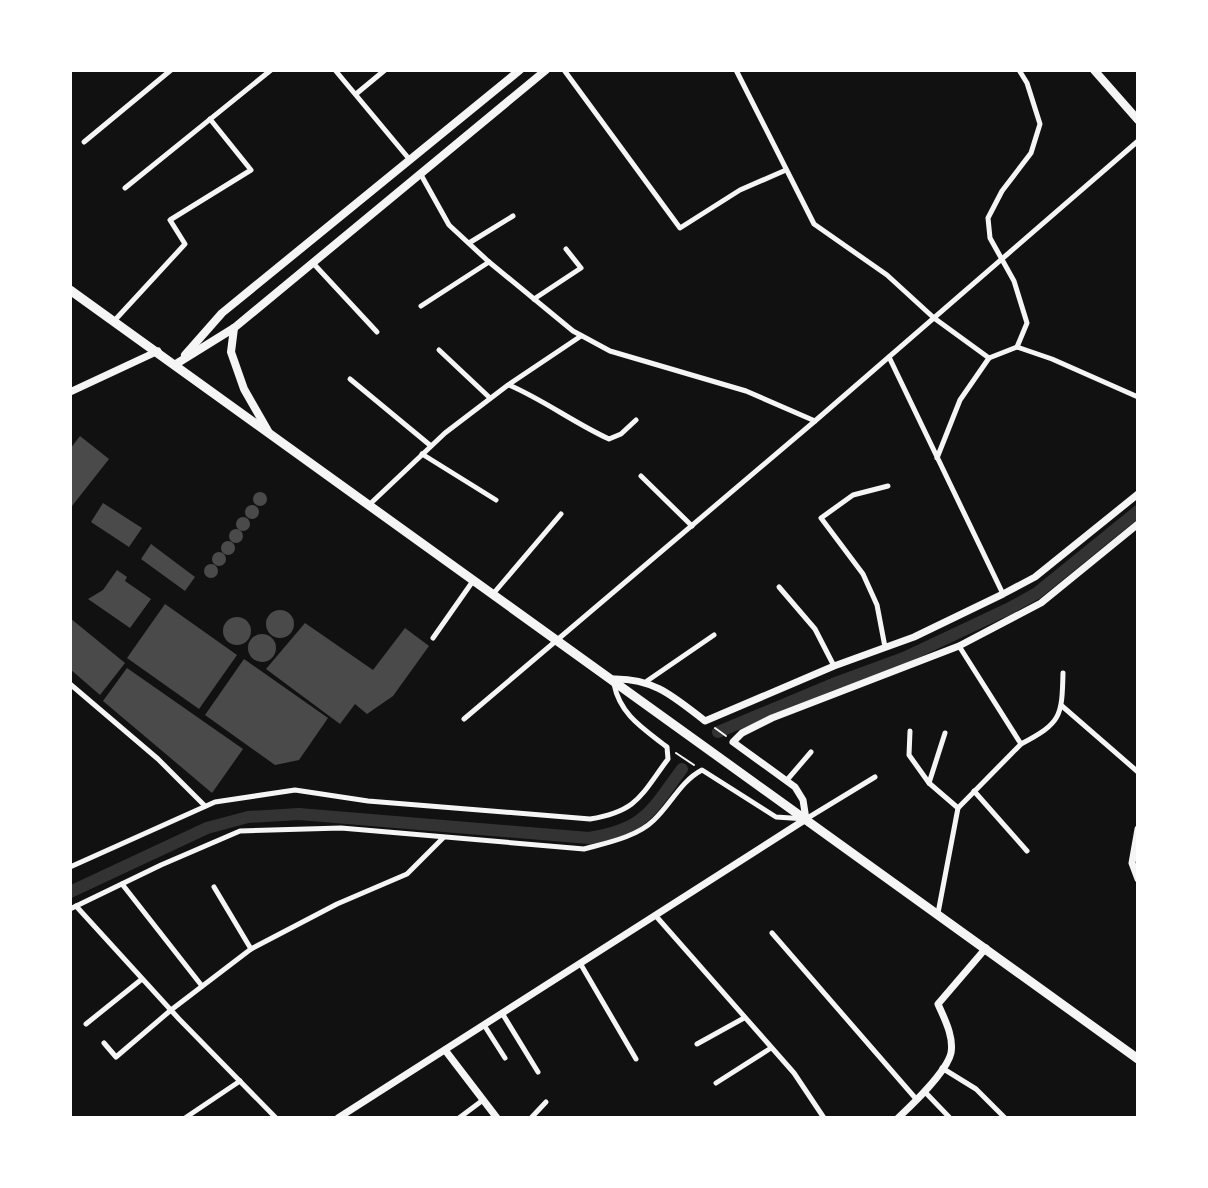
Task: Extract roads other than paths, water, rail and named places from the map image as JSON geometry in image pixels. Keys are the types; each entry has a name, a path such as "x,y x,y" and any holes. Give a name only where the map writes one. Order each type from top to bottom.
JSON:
{"main road":[{"path":"176,364 222,313 520,70"},
{"path":"176,364 234,328 546,70"},
{"path":"1094,70 1138,120"},
{"path":"410,160 420,173"},
{"path":"70,290 1138,1059"},
{"path":"234,328 231,352 244,389 268,431"}],"street":[{"path":"84,142 171,70"},
{"path":"125,188 271,70"},
{"path":"335,70 410,160"},
{"path":"356,94 385,70"},
{"path":"564,70 680,228 740,190 786,170"},
{"path":"736,70 814,224 887,275 934,318 989,358"},
{"path":"1017,347 1027,323 1014,281 990,238 988,218 1002,191 1031,153 1040,124 1027,83 1019,70"},
{"path":"115,320 185,244 170,220 251,170 210,119"},
{"path":"464,719 560,640 1138,141"},
{"path":"420,173 449,225 489,262 581,336 610,351 746,391 815,421"},
{"path":"469,243 513,216"},
{"path":"534,299 581,268 566,249"},
{"path":"312,262 377,332"},
{"path":"421,306 489,262"},
{"path":"369,505 431,446 490,398 581,336"},
{"path":"937,458 960,400 989,358 1017,347 1138,397"},
{"path":"439,350 490,398"},
{"path":"70,391 161,353"},
{"path":"889,357 1003,594"},
{"path":"350,379 431,446"},
{"path":"508,385 537,397 587,429 609,439 621,434 636,420"},
{"path":"422,454 496,500"},
{"path":"641,476 692,526"},
{"path":"885,648 877,605 863,574 821,518 853,495 888,486"},
{"path":"70,867 215,802 295,790 368,801 590,819 611,816 633,805 668,759 667,747 617,702 613,679 647,681 705,721 834,666 885,648 1003,594 1035,577 1138,494"},
{"path":"493,594 561,514"},
{"path":"806,819 800,793 787,780 733,742 742,733 772,718 959,646 1041,603 1138,524"},
{"path":"433,638 474,580"},
{"path":"779,587 815,629 834,666"},
{"path":"647,681 714,635"},
{"path":"959,646 1021,744"},
{"path":"938,913 958,808 1021,744 1049,729 1062,706 1063,673"},
{"path":"70,684 158,759 205,806"},
{"path":"1062,706 1138,772"},
{"path":"910,731 909,755 929,783 958,808"},
{"path":"929,783 945,733"},
{"path":"787,780 811,752"},
{"path":"276,1118 73,907 240,831 341,828 584,849 621,838 652,823 692,775 702,770 776,817 806,819"},
{"path":"338,1118 875,777"},
{"path":"974,791 1027,851"},
{"path":"1138,829 1132,863 1138,879"},
{"path":"104,1043 116,1057 251,949 337,904 407,874 443,838"},
{"path":"122,884 202,986"},
{"path":"214,887 251,949"},
{"path":"655,915 794,1073 824,1118"},
{"path":"772,933 917,1100"},
{"path":"898,1118 925,1092 951,1054 949,1028 938,1004 986,948"},
{"path":"580,963 636,1059"},
{"path":"86,1024 142,979"},
{"path":"502,1013 538,1072"},
{"path":"697,1044 744,1018"},
{"path":"484,1025 505,1058"},
{"path":"716,1083 771,1048"},
{"path":"445,1050 497,1118"},
{"path":"941,1068 976,1089 1005,1118"},
{"path":"185,1118 240,1081"},
{"path":"925,1092 950,1118"},
{"path":"459,1118 483,1100"},
{"path":"531,1118 546,1102"}],"waterway":[{"path":"718,732 904,658 1008,609 1037,593 1138,511"},
{"path":"70,892 207,828 248,817 299,814 589,838 635,824 662,797 682,769"}]}
